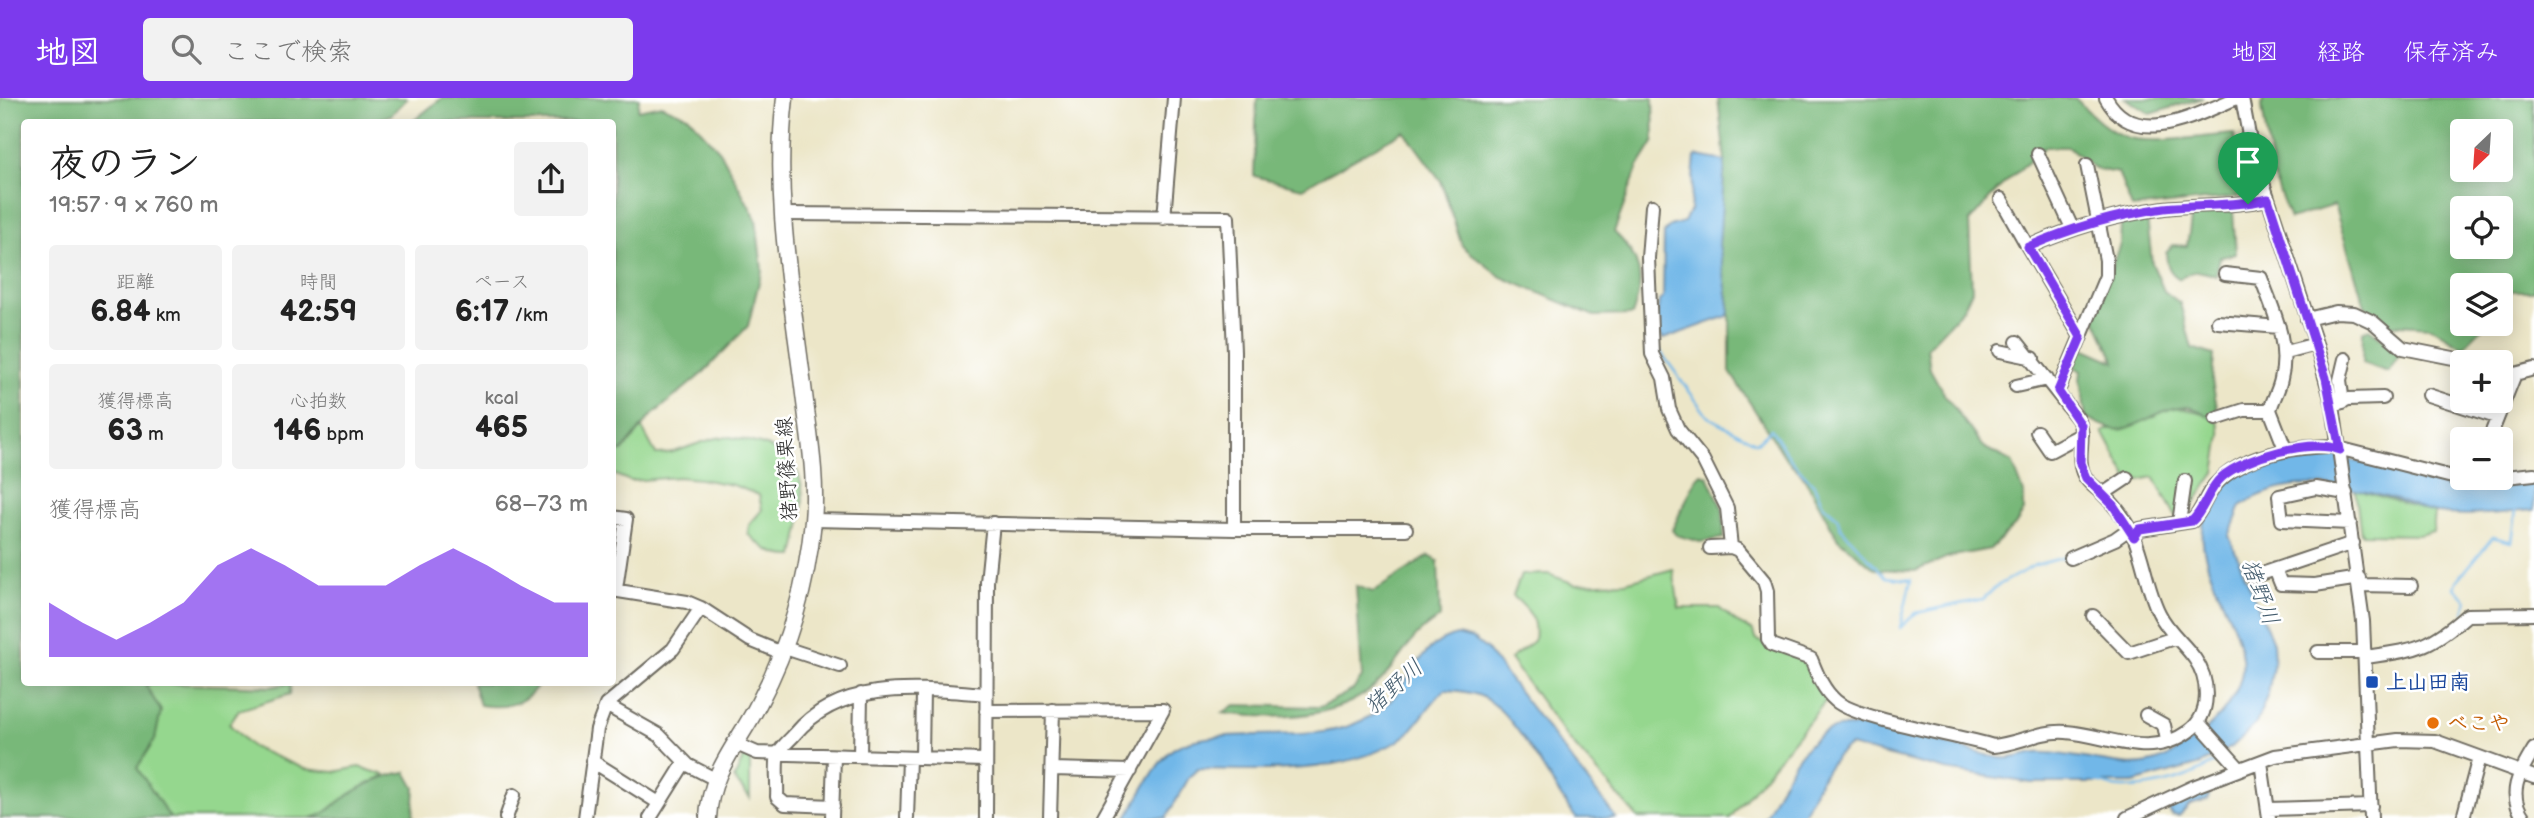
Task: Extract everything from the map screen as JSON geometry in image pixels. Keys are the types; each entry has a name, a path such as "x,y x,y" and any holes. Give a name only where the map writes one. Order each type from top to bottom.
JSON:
{"main road":[{"name":"猪野篠栗線","path":"708,818 715,779 758,705 783,650 802,590 813,520 812,456 783,214 780,157 785,98"}],"street":[{"path":"1164,218 1174,98"},
{"path":"2106,98 2125,119 2163,127 2240,98 2245,125 2268,199 2338,404"},
{"path":"2038,154 2072,228"},
{"path":"2058,391 2106,276 2087,165"},
{"path":"2001,199 2081,337"},
{"path":"2028,247 2097,219 2166,208 2248,204 2268,199"},
{"path":"1652,206 1648,258 1652,354 1664,377 1669,409 1678,429 1703,460 1727,508 1731,547"},
{"path":"783,214 1228,217 1234,351 1234,529"},
{"path":"2225,274 2262,278 2285,352 2281,380 2270,410 2286,451"},
{"path":"2307,319 2336,312 2354,313 2373,322 2403,348 2450,357"},
{"path":"2218,322 2278,327"},
{"path":"1710,548 1731,547 1738,550 1764,581 1767,591 1768,639 1772,645 1811,659 1821,682 1843,706 1993,746 2011,744 2043,733 2061,732 2136,747 2167,740 2201,724 2206,697 2202,672 2194,658 2174,638 2158,611 2132,533 2103,494 2086,478 2080,463 2082,434 2078,419 2033,358 2017,342"},
{"path":"2285,352 2316,344"},
{"path":"2000,351 2033,358"},
{"path":"2261,762 2268,813 2371,812 2366,654 2359,582 2340,450 2338,404 2345,359"},
{"path":"2493,427 2515,374 2534,369"},
{"path":"2016,386 2047,379"},
{"path":"2428,396 2496,417"},
{"path":"2338,404 2362,397 2383,398"},
{"path":"2216,419 2244,410 2270,410"},
{"path":"2037,432 2050,451 2082,434"},
{"path":"2070,558 2140,529 2186,523 2197,516 2210,491 2222,477 2247,462 2286,451 2330,446 2450,475"},
{"path":"2513,476 2534,474"},
{"path":"2103,494 2127,478"},
{"path":"2179,523 2185,481"},
{"path":"2346,491 2316,488 2279,496 2283,520 2350,523"},
{"path":"616,518 626,519 616,577"},
{"path":"813,520 1234,529 1406,529"},
{"path":"986,818 987,582 993,523"},
{"path":"2252,577 2353,543"},
{"path":"2275,569 2281,584 2359,582 2411,586"},
{"path":"616,589 687,602 750,640 840,666"},
{"path":"585,818 597,729 606,705 673,649 701,608"},
{"path":"2318,652 2366,654 2427,645 2440,639 2468,615 2534,614"},
{"path":"2093,616 2129,653 2174,638"},
{"path":"834,756 833,812 785,804 777,797 779,754 807,720 834,702 861,694 923,690 986,694"},
{"path":"907,818 923,690"},
{"path":"860,756 861,694"},
{"path":"606,705 659,735 685,762 715,779"},
{"path":"986,710 1163,710 1103,818"},
{"path":"1050,818 1053,710"},
{"path":"2146,715 2164,725 2167,740"},
{"path":"2201,724 2239,768"},
{"path":"2127,818 2239,768 2275,757 2420,738 2534,778"},
{"path":"734,743 757,753 985,760"},
{"path":"2524,818 2516,805 2514,793 2520,772 2534,749"},
{"path":"2463,818 2479,757"},
{"path":"592,761 659,803"},
{"path":"650,818 685,762"},
{"path":"1052,769 1130,771"},
{"path":"506,818 514,795"}],"green space":[{"path":"0,98 408,98 391,115 380,119 21,119 21,686 146,686 161,711 155,739 137,768 170,818 0,818"},
{"path":"442,98 639,98 638,110 661,105 688,116 720,151 756,219 762,270 748,326 704,372 650,417 622,451 616,452 616,119 416,119"},
{"path":"1257,98 1653,98 1654,141 1638,167 1614,232 1630,251 1638,270 1639,291 1632,315 1594,316 1501,277 1462,246 1441,181 1404,131 1302,188 1254,176"},
{"path":"1718,98 2075,98 2105,126 2126,137 2164,140 2234,134 2253,195 2132,208 2118,173 2095,169 2069,147 2045,147 1998,189 1969,222 1972,290 1964,308 1927,347 1930,369 1944,394 1983,447 2012,462 2024,493 2024,511 2015,525 1990,549 1948,557 1915,571 1875,569 1838,539 1802,474 1787,460 1730,372 1730,312 1719,245 1725,161"},
{"path":"2125,98 2203,98 2151,114"},
{"path":"2263,98 2534,98 2534,291 2513,291 2513,273 2450,273 2450,336 2474,336 2463,347 2431,327 2384,324 2365,306 2334,205 2290,219 2273,176 2262,107"},
{"path":"2233,211 2236,254 2220,257 2216,276 2197,272 2180,279 2173,274 2166,253 2173,245 2187,246 2192,213"},
{"path":"2147,218 2152,263 2164,291 2180,303 2192,348 2214,355 2212,381 2218,412 2212,419 2188,407 2177,407 2124,429 2114,429 2086,418 2081,371 2068,363 2079,346 2115,362 2093,314 2120,244 2121,225"},
{"path":"2369,329 2401,352 2388,372 2362,363 2363,331"},
{"path":"2174,407 2205,413 2218,422 2221,435 2215,473 2186,515 2176,517 2154,477 2130,482 2103,432 2123,429"},
{"path":"642,428 656,454 728,437 760,444 778,452 791,462 802,489 803,505 794,556 780,555 769,550 748,534 749,525 762,510 759,495 733,485 700,479 678,477 630,481 616,475 616,452 622,451"},
{"path":"1701,474 1708,476 1723,510 1724,538 1700,542 1676,535 1672,530 1696,479"},
{"path":"2355,489 2435,513 2433,531 2419,535 2361,534"},
{"path":"1429,556 1438,561 1440,618 1416,637 1385,676 1369,691 1351,702 1309,714 1265,716 1222,713 1235,705 1320,707 1353,690 1362,677 1356,586 1373,592"},
{"path":"1673,569 1679,608 1719,608 1753,631 1755,639 1802,660 1828,698 1730,818 1638,818 1566,736 1510,659 1534,641 1531,616 1513,596 1521,575 1548,574 1575,584 1625,582"},
{"path":"146,686 291,686 290,694 239,710 229,724 252,747 305,769 334,772 359,767 385,775 343,799 323,815 311,818 170,818 137,768 155,739"},
{"path":"474,686 537,686 528,696 514,704 480,705"},
{"path":"744,756 750,758 750,798 734,779"},
{"path":"406,772 415,788 413,818 311,818 366,785"}],"water":[{"path":"1695,157 1725,161 1719,245 1730,312 1728,316 1663,339 1655,330 1659,301 1663,298 1664,233 1670,226 1684,222 1690,210"},
{"path":"2303,450 2450,481 2450,490 2513,490 2513,484 2534,482 2534,510 2474,515 2437,513 2358,490 2317,485 2277,489 2259,496 2241,506 2229,536 2273,643 2274,661 2268,694 2255,725 2232,747 2201,764 2133,783 2031,783 1946,770 1850,746 1827,768 1801,818 1764,818 1802,752 1820,735 1837,728 1858,726 1882,729 2000,758 2046,753 2131,765 2152,763 2190,743 2217,719 2237,689 2242,673 2242,657 2237,636 2205,555 2202,535 2206,514 2224,479 2254,463"},
{"path":"1457,635 1473,639 1486,649 1616,818 1576,818 1523,738 1500,710 1478,695 1445,690 1405,736 1375,752 1351,760 1301,768 1198,769 1190,776 1166,818 1127,818 1161,761 1182,744 1203,738 1309,733 1354,724 1387,704 1435,645"},
{"path":"2210,789 2208,800 2190,805 2179,816 2172,815 2168,809"}],"waterway":[{"path":"1657,347 1708,417 1757,443 1771,429 1791,460 1814,485 1823,505 1837,517 1840,527 1886,577 1911,580 1900,628"},
{"path":"2464,613 2467,601 2455,588 2457,581 2493,537 2512,542 2516,510"},
{"path":"1900,628 1916,613 1983,599 1997,586 2035,565 2066,557"},
{"path":"2477,609 2502,609"},
{"path":"2095,782 2121,788 2162,784 2202,770 2224,755"},
{"path":"2208,792 2214,787"}],"place":[{"name":"上山田南","path":"2372,682"},
{"name":"べこや","path":"2433,723"}],"route":[{"path":"2268,199 2326,378 2340,450 2330,446 2314,446 2247,462 2222,477 2192,521 2140,529 2134,537 2113,505 2086,478 2080,463 2081,425 2058,391 2068,360 2081,337 2028,247 2097,219 2166,208 2248,204 2268,199"}],"water label":[{"name":"猪野川","path":"2260,592"},
{"name":"猪野川","path":"1394,687"}]}
